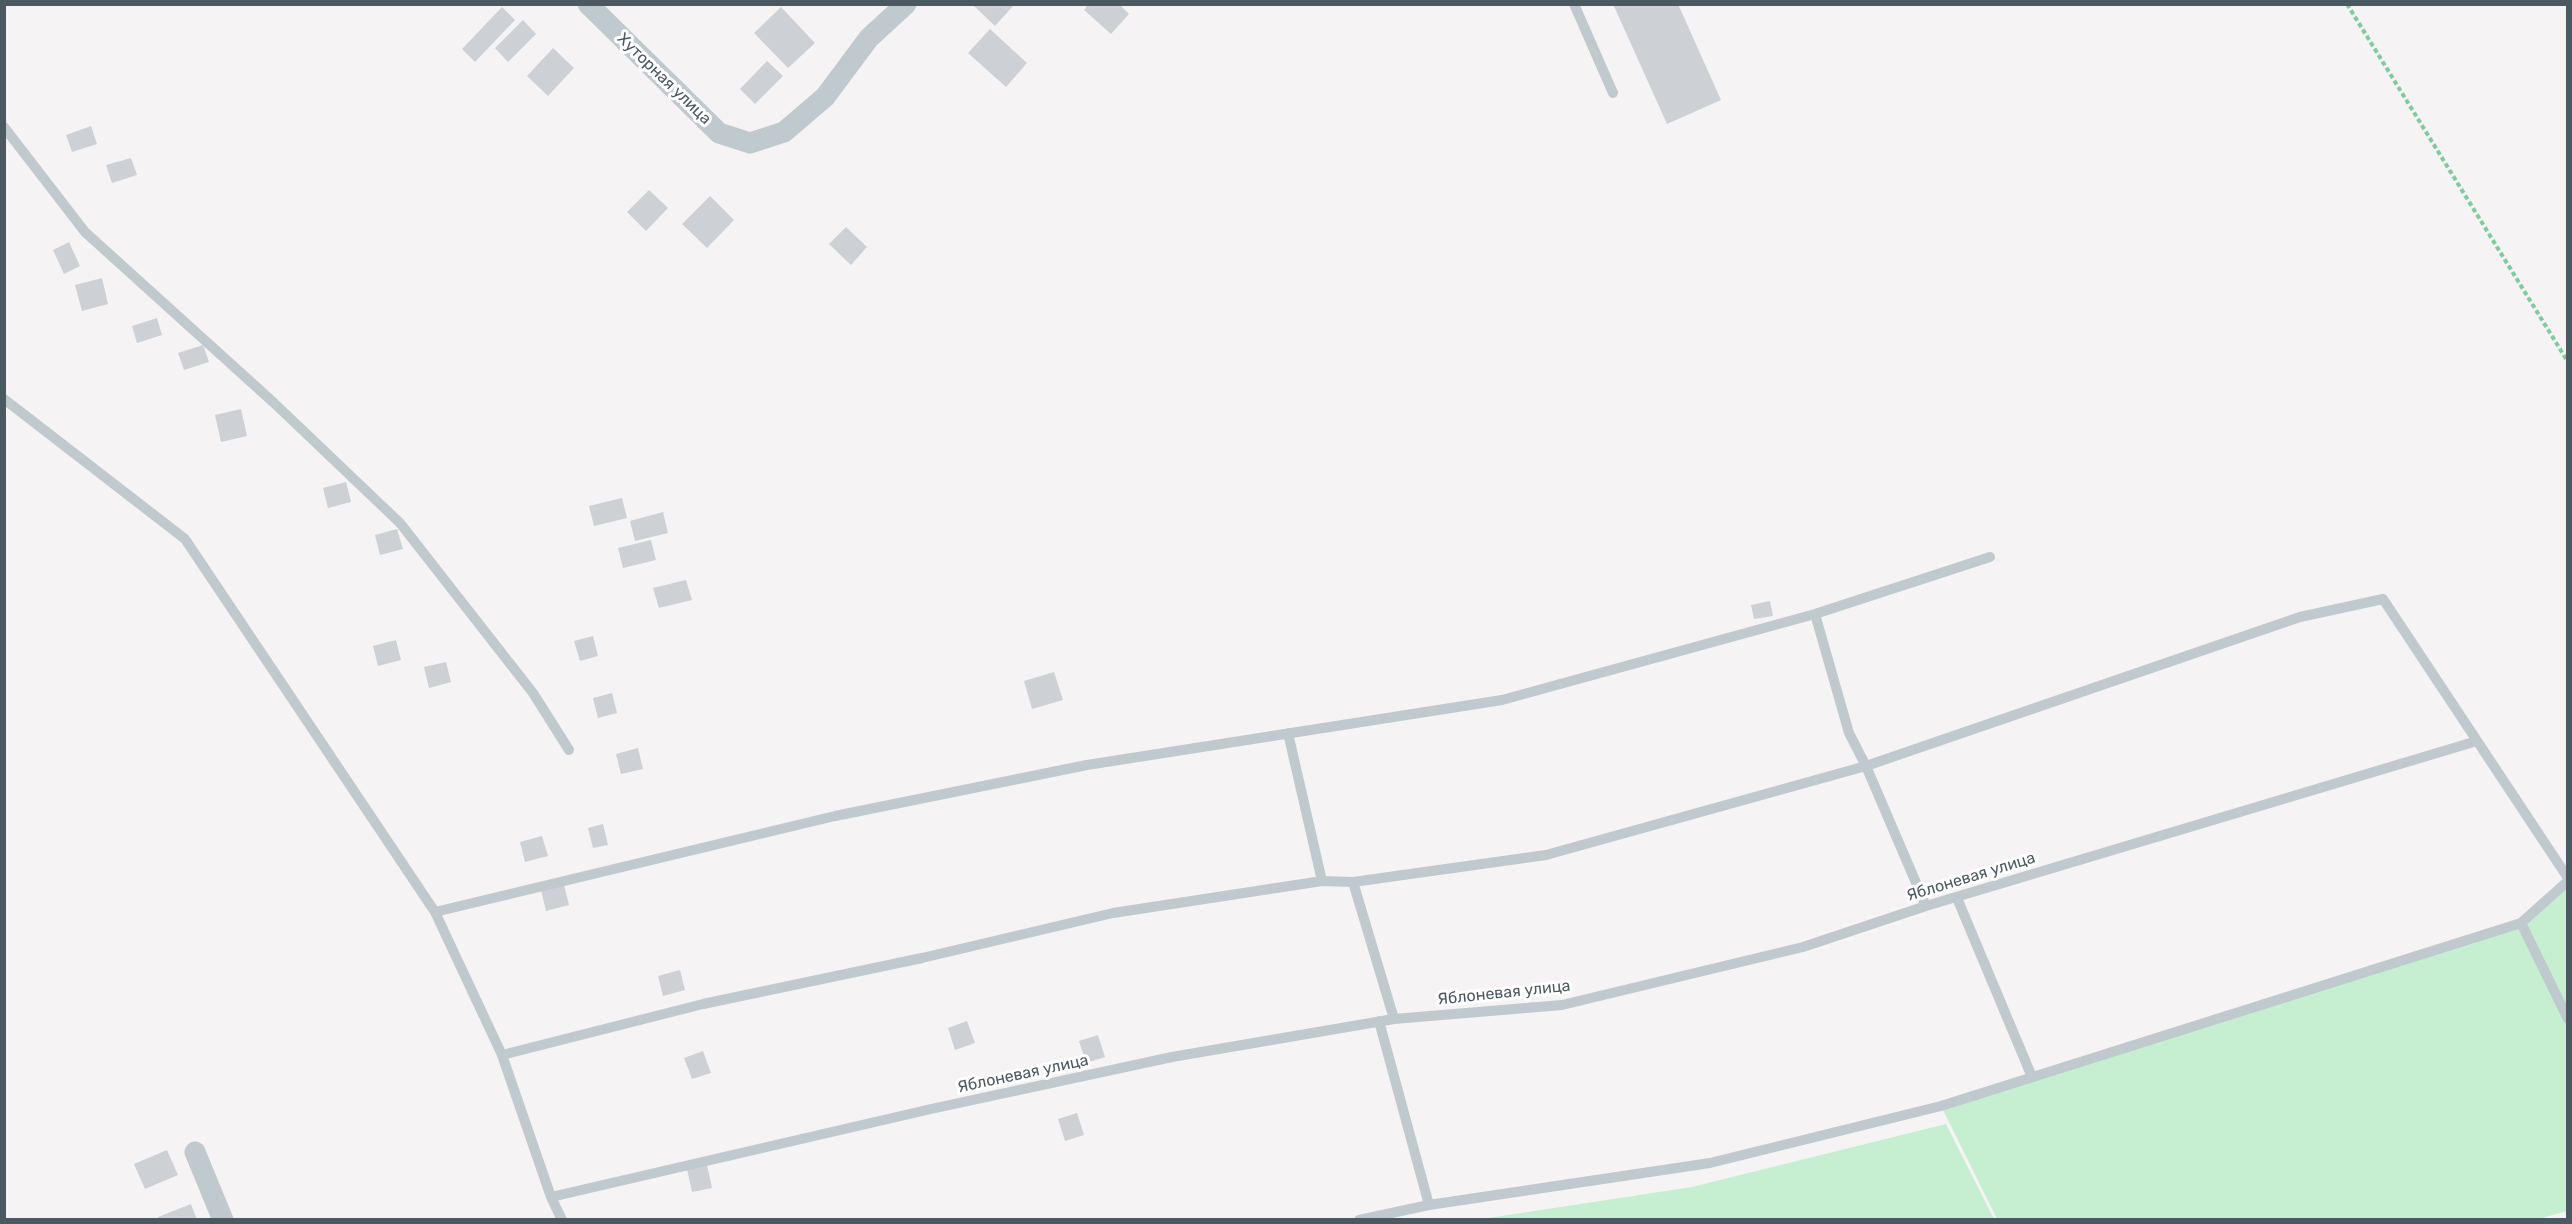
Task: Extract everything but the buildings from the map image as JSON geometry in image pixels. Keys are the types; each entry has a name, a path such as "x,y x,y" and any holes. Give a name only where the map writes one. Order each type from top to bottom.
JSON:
{"street":[{"name":"Хуторная улица","path":"588,4 719,133 750,143 784,132 825,97 868,38 906,4"},
{"path":"195,1152 224,1220"}],"lane":[{"path":"1574,4 1613,93"},
{"path":"4,127 85,232 273,402 400,523 533,693 569,750"},
{"path":"4,399 185,539 435,912 502,1055 551,1197 562,1220"},
{"path":"435,912 847,814 1087,765 1502,700 1815,614 1990,557"},
{"path":"502,1055 703,1004 922,958 1113,913 1322,881 1353,882 1545,855 1866,766 2300,617 2383,599 2568,879 2521,923 1941,1106 1710,1163 1429,1204 1359,1220"},
{"path":"1815,614 1849,733 1866,766 1926,906"},
{"path":"1288,733 1322,881"},
{"name":"Яблоневая улица","path":"551,1197 931,1109 1172,1057 1394,1019 1562,1005 1803,947 1926,906 2477,741"},
{"path":"1353,882 1394,1019"},
{"path":"1957,898 2032,1077"},
{"path":"2521,923 2568,1019"},
{"path":"1379,1021 1429,1204"}],"path":[{"path":"2347,4 2568,362"}],"green space":[{"path":"2567,881 2567,1211 2535,1220 1997,1219 1941,1106 2521,923"},
{"path":"1946,1124 1994,1219 1482,1219 1692,1187"}]}
